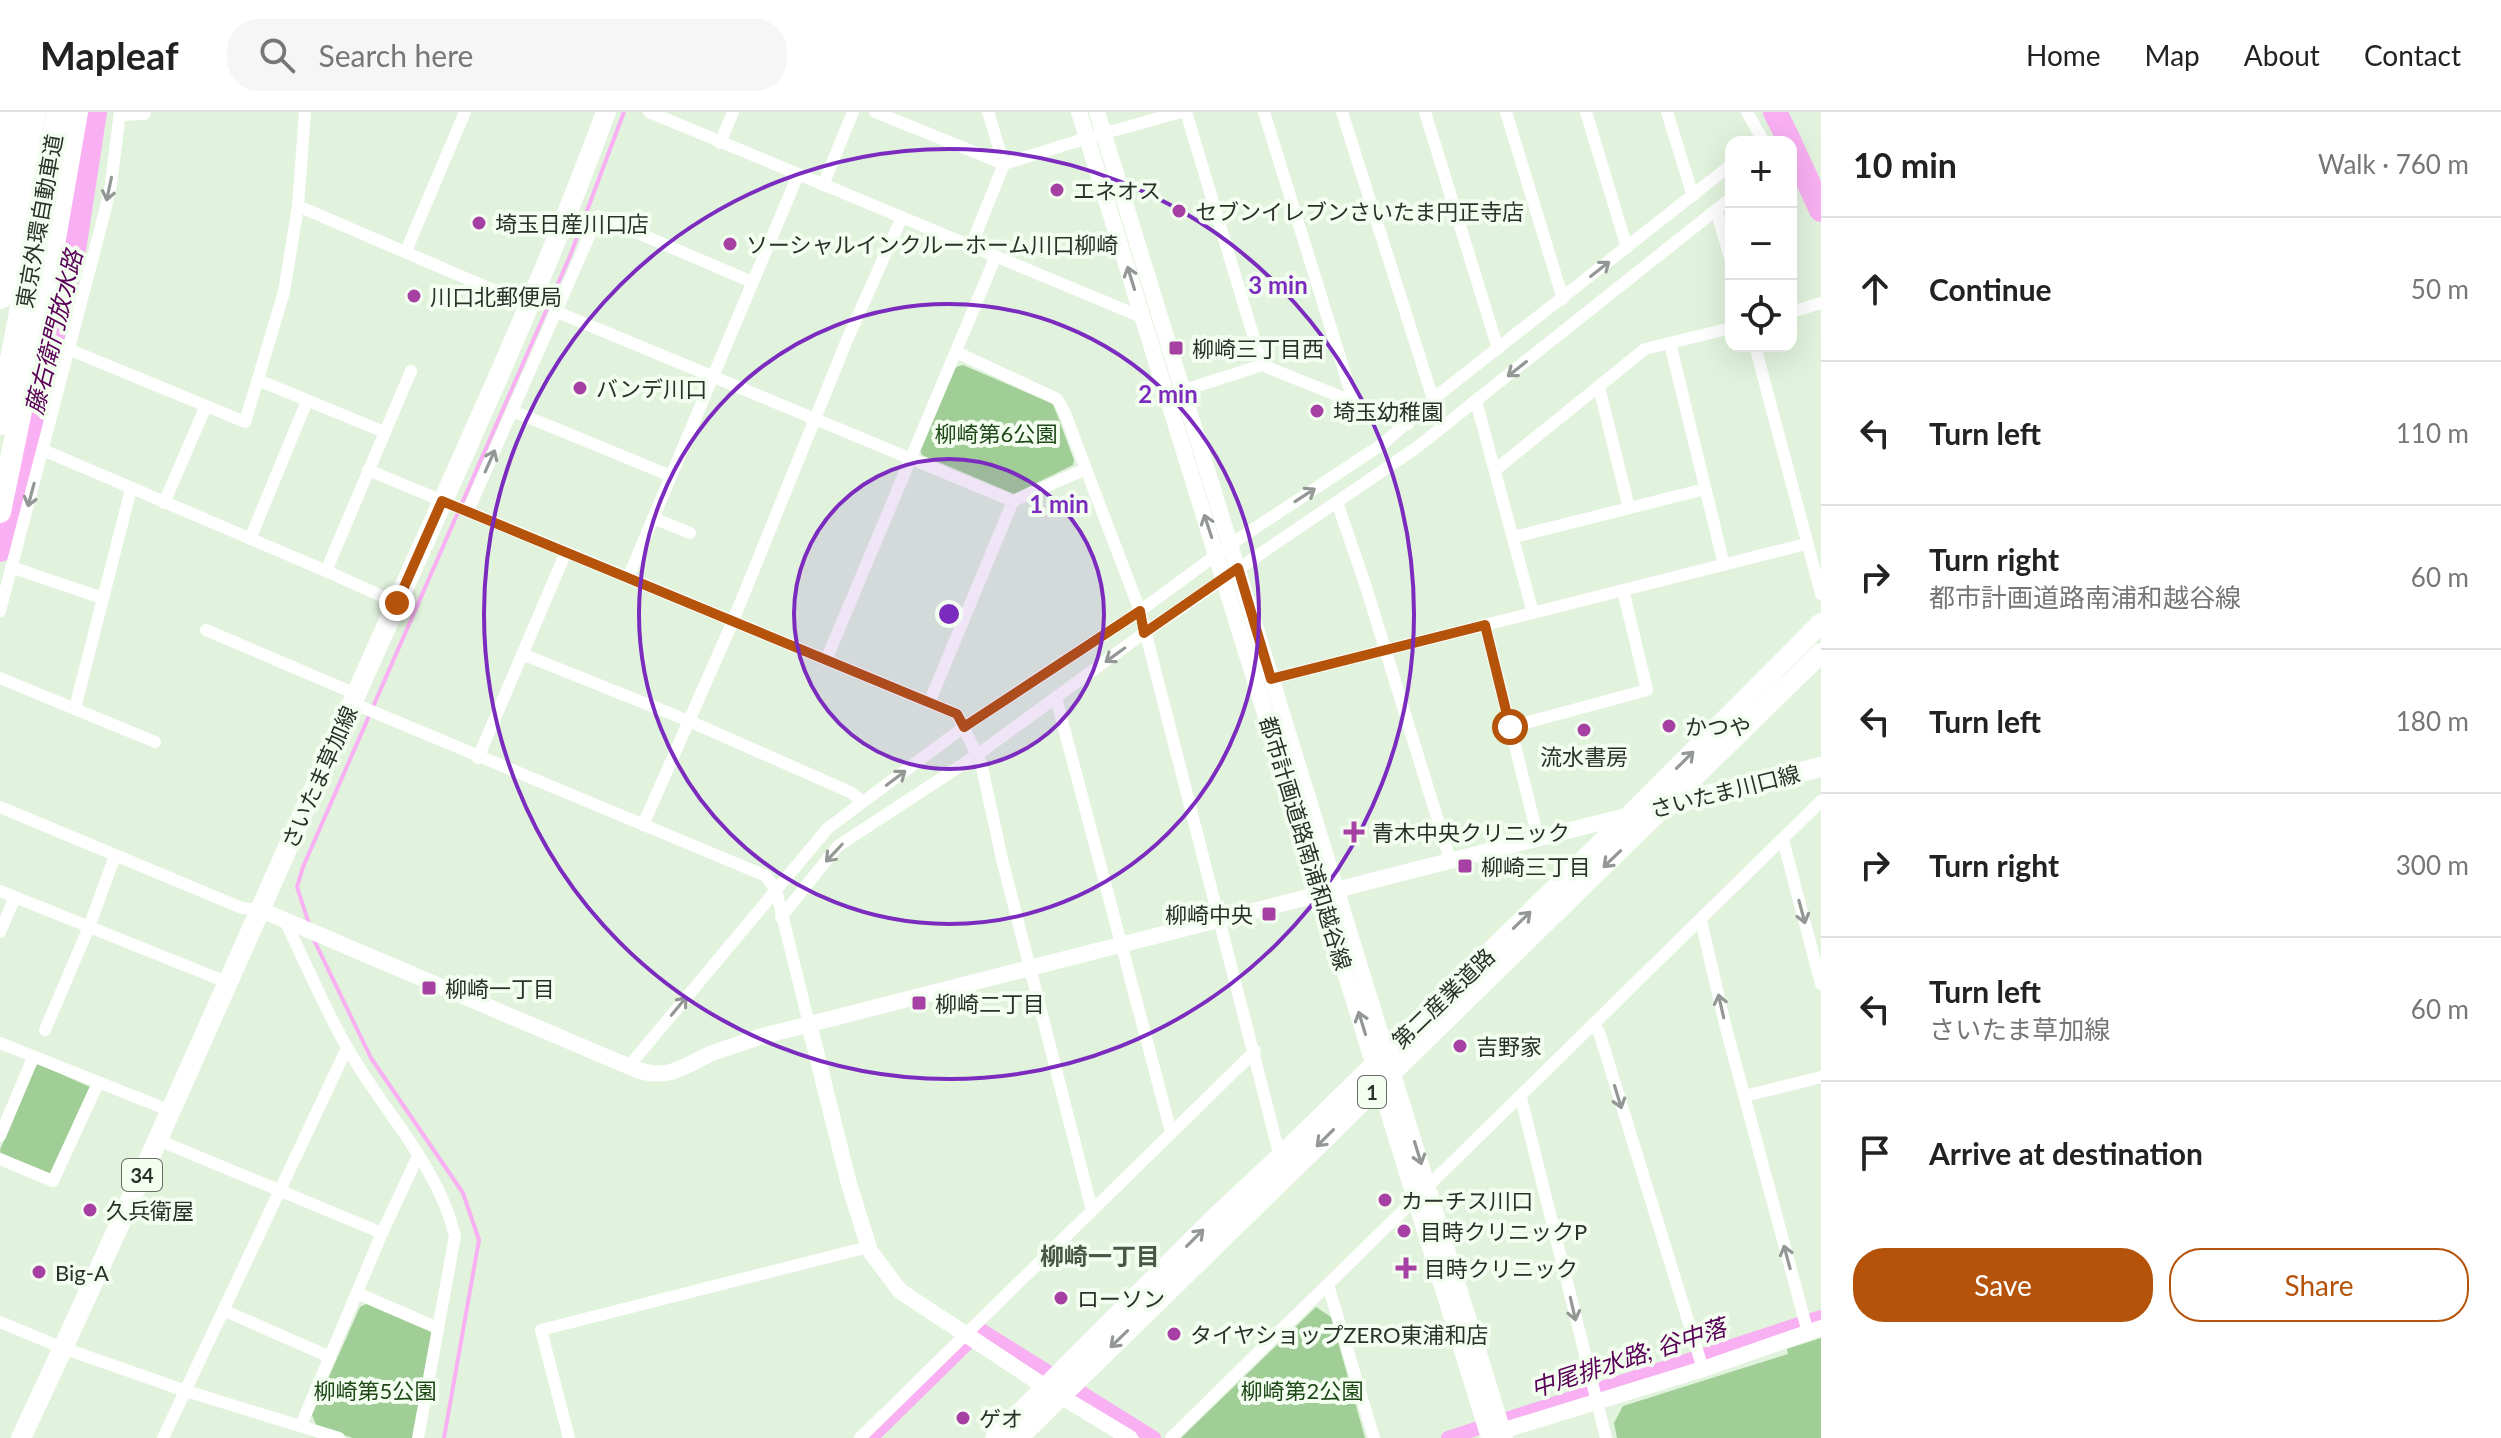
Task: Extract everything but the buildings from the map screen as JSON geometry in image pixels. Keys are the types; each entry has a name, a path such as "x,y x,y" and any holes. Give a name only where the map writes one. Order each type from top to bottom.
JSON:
{"highway":[{"path":"0,147 7,112"},
{"path":"0,219 20,112"},
{"name":"東京外環自動車道","path":"0,297 34,112"},
{"name":"東京外環自動車道","path":"0,423 59,112"},
{"path":"37,336 69,112"},
{"path":"0,512 37,336 76,112"}],"main road":[{"name":"さいたま草加線","path":"21,1438 358,702 397,603 571,206 606,112"},
{"name":"第二産業道路","path":"995,1438 1061,1385 1384,1067 1821,623"},
{"name":"第二産業道路","path":"1018,1438 1061,1385 1218,1215 1668,805 1821,653"},
{"name":"さいたま川口線","path":"1630,815 1821,767"}],"street":[{"path":"0,611 111,184 120,114 145,112"},
{"path":"68,349 245,422 284,292 298,206 305,112"},
{"path":"406,251 465,112"},
{"path":"649,112 1144,318"},
{"path":"720,143 733,112"},
{"path":"823,185 853,112"},
{"path":"875,112 1004,164 1184,112 1262,365"},
{"path":"971,246 1004,164 988,112"},
{"name":"都市計画道路南浦和越谷線","path":"1079,112 1095,136 1182,391 1231,573 1330,893 1384,1067 1429,1188 1492,1430"},
{"name":"都市計画道路南浦和越谷線","path":"1097,112 1095,136 1144,318 1224,549"},
{"path":"1264,112 1354,403"},
{"path":"1342,112 1433,399"},
{"path":"1425,112 1498,349"},
{"path":"1506,112 1563,299"},
{"path":"1586,112 1627,248"},
{"path":"1667,112 1693,196"},
{"path":"1747,112 1759,136"},
{"path":"629,1066 828,828 964,727 1140,611 1224,549 1384,443 1433,399 1725,170"},
{"path":"628,578 798,175"},
{"path":"781,917 838,846 977,755 1144,633 1416,448 1725,203"},
{"path":"298,206 528,305"},
{"path":"1716,210 1725,241"},
{"path":"468,511 598,216 752,282"},
{"path":"643,825 733,621 814,419 902,217"},
{"path":"826,660 996,256"},
{"path":"1797,310 1821,303"},
{"path":"557,312 910,461 1013,501"},
{"path":"1532,322 1549,343"},
{"path":"1495,470 1645,349 1725,329"},
{"path":"1670,343 1724,565"},
{"path":"956,352 1057,399 1064,411 1140,611 1280,1157"},
{"path":"1757,352 1821,594"},
{"path":"1182,391 1262,365 1408,424"},
{"path":"326,571 411,371"},
{"path":"258,380 384,432"},
{"path":"1599,387 1629,508"},
{"path":"250,539 307,401"},
{"path":"1476,401 1533,613"},
{"path":"164,503 206,406"},
{"path":"513,411 671,476"},
{"path":"43,450 397,603"},
{"path":"929,703 1013,501 1086,469"},
{"path":"368,470 957,714 977,755 1092,1210"},
{"path":"75,708 131,489"},
{"path":"1514,537 1705,489"},
{"path":"1337,502 1451,863"},
{"path":"653,518 690,533"},
{"path":"1271,679 1806,544"},
{"path":"478,758 566,552"},
{"path":"11,567 102,598"},
{"name":"都市計画道路南浦和越谷線","path":"1231,573 1271,679 1330,893"},
{"path":"1510,727 1647,690 1623,590"},
{"path":"1485,625 1538,838"},
{"path":"206,630 358,702 379,715 766,876 776,890 849,1184 868,1247 900,1291 983,1347 1061,1385 1130,1438"},
{"path":"522,654 689,721 850,792 863,802"},
{"path":"0,678 155,742"},
{"path":"1056,698 1171,1132"},
{"path":"1171,1438 1821,801"},
{"path":"0,807 242,908 261,910 629,1066 648,1073 670,1074 735,1046 809,1024 1630,815"},
{"path":"1783,840 1821,984"},
{"path":"45,1030 115,856"},
{"path":"0,891 229,983"},
{"path":"0,932 15,897"},
{"path":"1492,1430 1595,1394 1703,1369 1814,1330 1745,1096 1701,921"},
{"path":"293,924 347,1048 438,1186 455,1236 418,1438"},
{"path":"1594,1023 1703,1369"},
{"path":"0,1043 171,1111"},
{"path":"163,1438 347,1048"},
{"path":"860,1438 1255,1051"},
{"path":"0,1136 33,1058"},
{"name":"都市計画道路南浦和越谷線","path":"1384,1067 1415,1201 1492,1430"},
{"path":"1745,1096 1821,1077"},
{"path":"0,1159 53,1181 98,1083"},
{"path":"1521,1098 1606,1438"},
{"path":"158,1140 382,1233"},
{"path":"301,1425 418,1156"},
{"path":"569,1438 541,1330 868,1247"},
{"path":"1328,1285 1374,1438"},
{"path":"357,1293 438,1328"},
{"path":"223,1310 330,1357"},
{"path":"0,1322 63,1348 186,1391 339,1438"}],"green space":[{"name":"柳崎第6公園","path":"963,365 1053,404 1074,460 1073,465 1014,494 922,455 920,450 956,367"},
{"path":"38,1064 90,1087 49,1174 1,1154 0,1150 34,1067"},
{"name":"柳崎第5公園","path":"366,1304 431,1332 434,1338 414,1438 353,1438 317,1427 312,1415 360,1307"},
{"name":"柳崎第2公園","path":"1316,1307 1331,1317 1365,1438 1181,1438"},
{"path":"1821,1338 1821,1438 1617,1438 1614,1423 1623,1406 1788,1354 1787,1349"}],"waterway":[{"name":"藤右衛門放水路","path":"0,550 74,250 95,112"},
{"path":"309,924 297,887 303,867 570,256 624,112"},
{"path":"1775,112 1787,136"},
{"path":"1797,158 1821,210"},
{"path":"314,940 371,1058 463,1193 479,1240 444,1438"},
{"name":"中尾排水路; 谷中落","path":"1448,1438 1821,1317"},
{"name":"中尾排水路; 谷中落","path":"871,1438 981,1330 1154,1438"}],"place":[{"name":"エネオス","path":"1057,190"},
{"name":"セブンイレブンさいたま円正寺店","path":"1179,211"},
{"name":"埼玉日産川口店","path":"479,223"},
{"name":"ソーシャルインクルーホーム川口柳崎","path":"730,244"},
{"name":"川口北郵便局","path":"414,296"},
{"name":"柳崎三丁目西","path":"1176,348"},
{"name":"バンデ川口","path":"580,388"},
{"name":"埼玉幼稚園","path":"1317,411"},
{"name":"かつや","path":"1669,726"},
{"name":"流水書房","path":"1584,730"},
{"name":"青木中央クリニック","path":"1354,832"},
{"name":"柳崎三丁目","path":"1465,866"},
{"name":"柳崎中央","path":"1269,914"},
{"name":"柳崎一丁目","path":"429,988"},
{"name":"柳崎二丁目","path":"919,1003"},
{"name":"吉野家","path":"1460,1046"},
{"name":"カーチス川口","path":"1385,1200"},
{"name":"久兵衛屋","path":"90,1210"},
{"name":"目時クリニックP","path":"1404,1231"},
{"name":"目時クリニック","path":"1406,1268"},
{"name":"Big-A","path":"39,1272"},
{"name":"ローソン","path":"1061,1298"},
{"name":"タイヤショップZERO東浦和店","path":"1174,1334"},
{"name":"ゲオ","path":"963,1418"}],"district":[{"name":"柳崎一丁目","path":"1100,1255"}],"route":[{"path":"397,603 442,501 957,714 964,727 1140,611 1144,633 1238,568 1271,679 1485,625 1510,727"}]}
